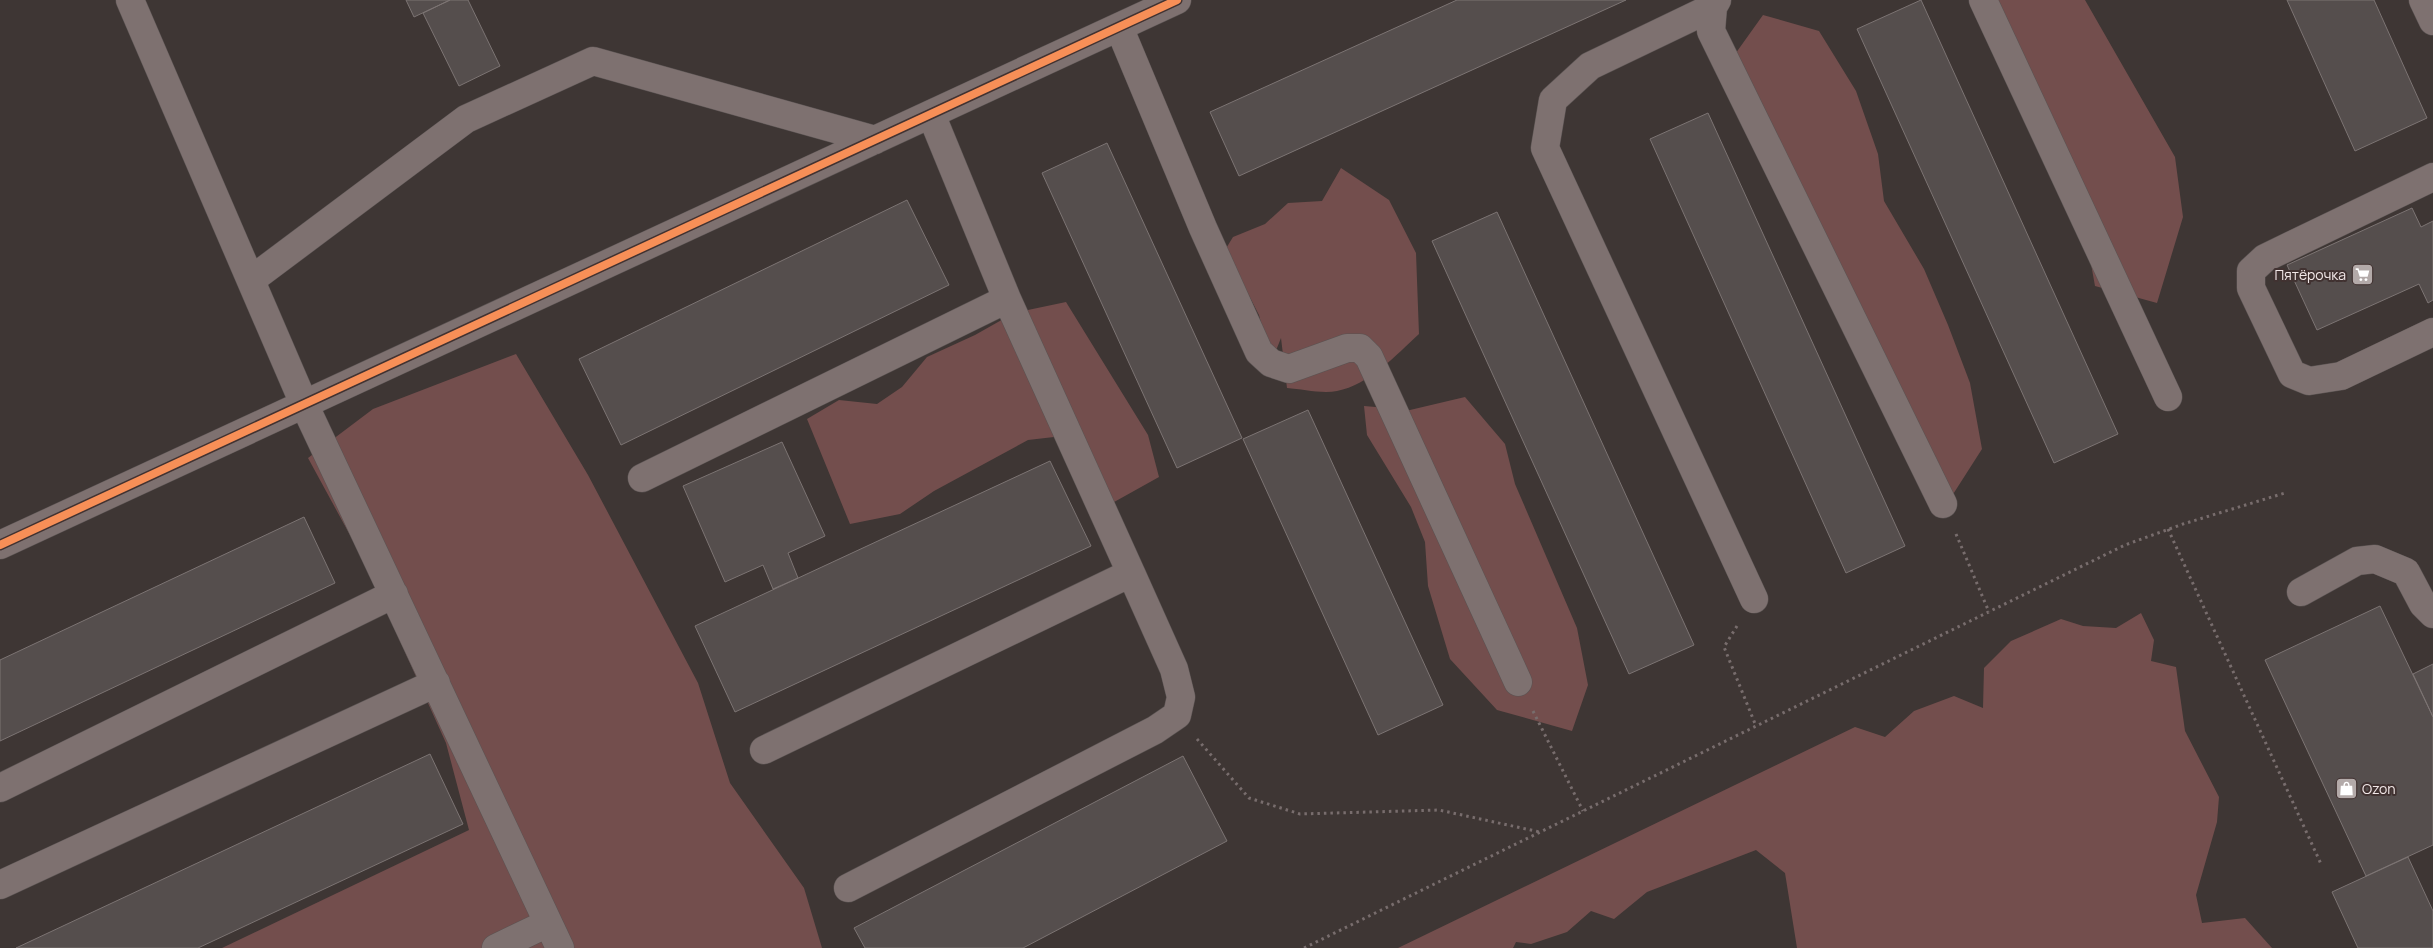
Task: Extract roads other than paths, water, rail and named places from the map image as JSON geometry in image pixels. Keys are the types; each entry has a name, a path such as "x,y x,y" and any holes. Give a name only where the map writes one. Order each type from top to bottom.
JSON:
{"street":[{"path":"130,0 304,404 560,948"},
{"path":"0,545 1176,0"},
{"path":"1983,0 2168,397"},
{"path":"2423,0 2433,21"},
{"path":"1715,4 1711,31 1943,504"},
{"path":"1715,4 1590,66 1553,100 1545,148 1754,599"},
{"path":"1119,27 1203,228 1259,352 1271,363 1289,369 1347,348 1360,348 1368,357 1518,682"},
{"path":"251,280 466,119 593,61 875,140"},
{"path":"848,888 1154,730 1177,715 1181,696 1174,669 1007,298 931,114"},
{"path":"2433,177 2265,258 2251,271 2251,288 2292,374 2309,382 2341,376 2433,332"},
{"path":"642,478 1007,298"},
{"path":"2301,592 2356,561 2375,559 2406,572 2423,604 2433,614"},
{"path":"764,750 1131,573"},
{"path":"0,788 394,594"},
{"path":"0,885 436,683"},
{"path":"496,948 548,923"}],"place":[{"name":"Пятёрочка","path":"2362,274"},
{"name":"Ozon","path":"2346,788"}]}
